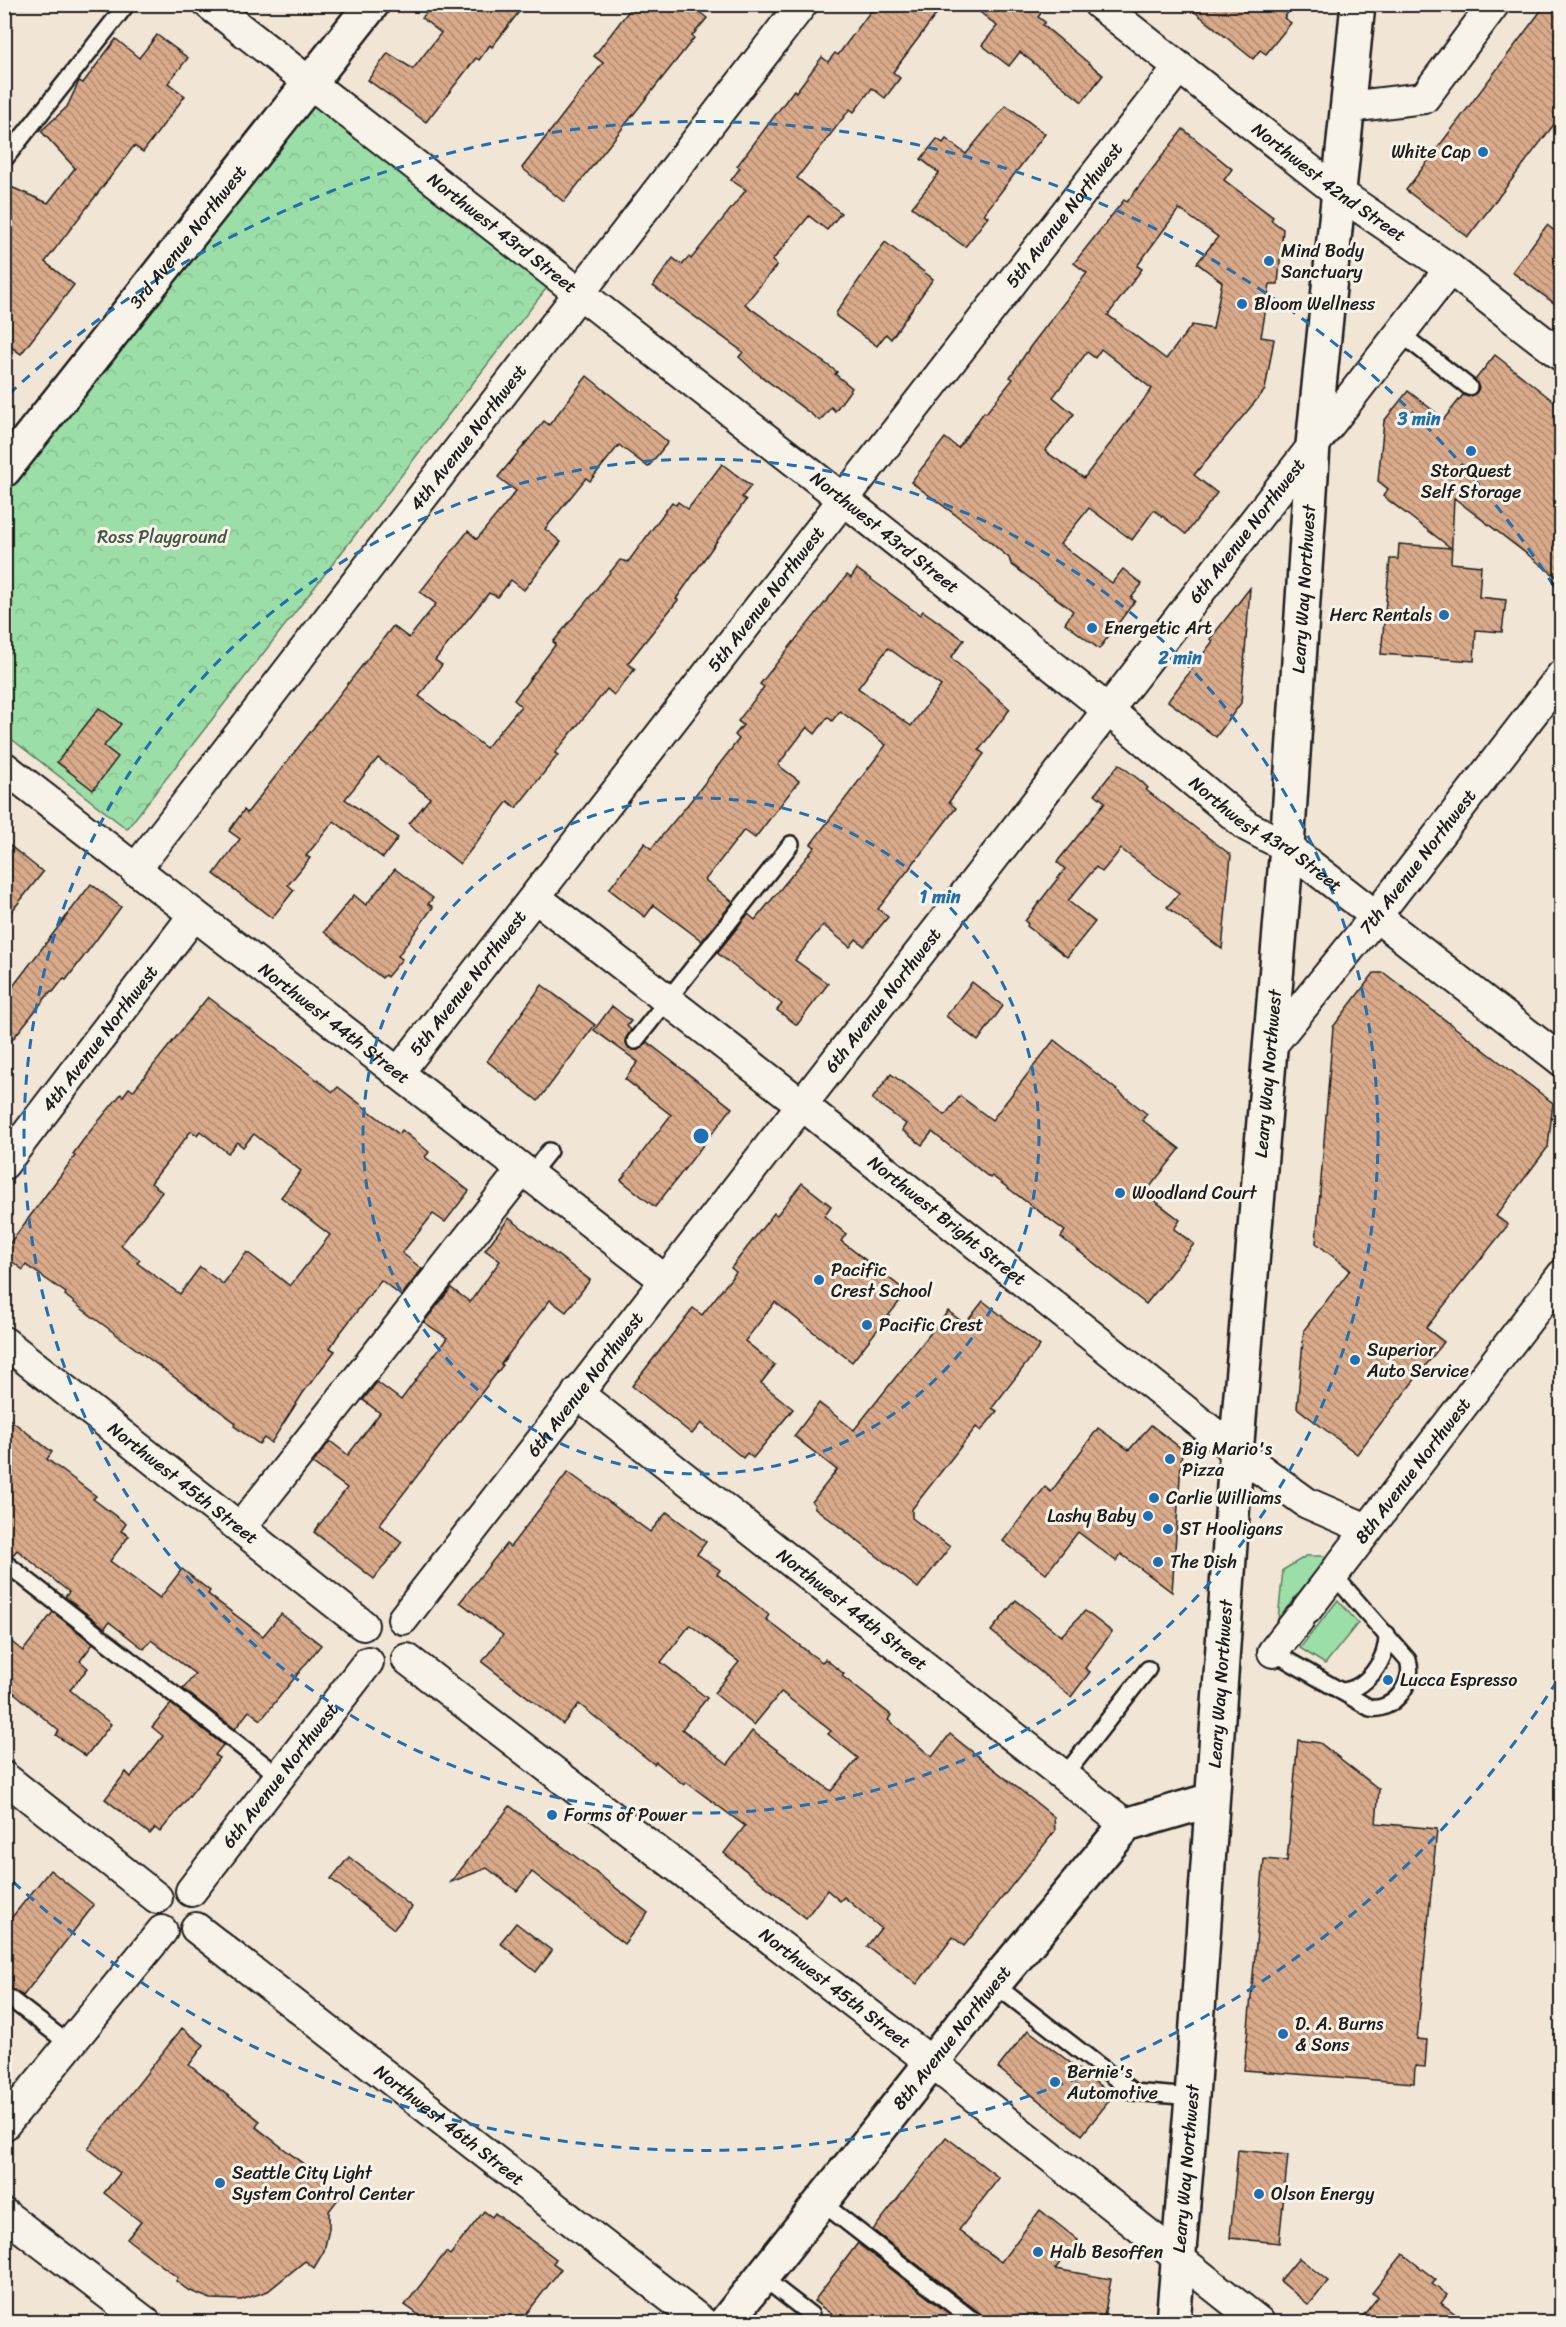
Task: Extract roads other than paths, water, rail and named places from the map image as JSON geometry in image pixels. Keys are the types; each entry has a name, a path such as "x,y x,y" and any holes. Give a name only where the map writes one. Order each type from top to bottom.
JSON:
{"main road":[{"name":"3rd Avenue Northwest","path":"4,470 372,4"},
{"name":"Leary Way Northwest","path":"1173,2322 1192,2097 1237,1452 1287,847 1313,445 1358,4"},
{"path":"1126,1825 1211,1800"},
{"name":"8th Avenue Northwest","path":"726,2322 994,1984 1126,1825"}],"street":[{"name":"Northwest 43rd Street","path":"208,4 843,499 1108,710 1247,826 1287,847 1562,1061"},
{"name":"4th Avenue Northwest","path":"135,870 802,4"},
{"name":"Northwest 42nd Street","path":"1099,4 1339,193 1450,269 1562,356"},
{"path":"1349,107 1424,98 1494,4"},
{"name":"5th Avenue Northwest","path":"398,1073 1179,67"},
{"name":"6th Avenue Northwest","path":"403,1619 1450,269"},
{"name":"7th Avenue Northwest","path":"1270,1047 1376,916 1562,675"},
{"name":"Northwest 44th Street","path":"4,767 665,1280"},
{"name":"Northwest Bright Street","path":"535,897 801,1104 1237,1452 1307,1503 1367,1529"},
{"name":"4th Avenue Northwest","path":"4,1164 194,915"},
{"path":"241,1527 526,1172"},
{"name":"8th Avenue Northwest","path":"1273,1652 1562,1275"},
{"name":"Northwest 45th Street","path":"4,1342 363,1625"},
{"name":"Northwest 44th Street","path":"577,1393 1126,1825"},
{"path":"382,1613 391,1613 403,1619 412,1629 414,1637 414,1647 407,1659 397,1666 388,1668 368,1662 359,1648 358,1639 363,1625 373,1616 382,1613"},
{"name":"Northwest 45th Street","path":"407,1659 932,2062 1259,2322"},
{"name":"6th Avenue Northwest","path":"191,1891 368,1662"},
{"path":"4,1777 158,1898"},
{"path":"176,1887 191,1891 201,1904 202,1911 196,1928 178,1937 162,1931 153,1917 153,1908 158,1898 168,1889 176,1887"},
{"name":"Northwest 46th Street","path":"196,1928 702,2322"},
{"path":"4,2125 162,1931"},
{"path":"4,2214 145,2322"}],"lane":[{"path":"4,160 127,4"},
{"path":"1400,333 1469,387"},
{"path":"635,1041 791,844"},
{"path":"526,1172 549,1151"},
{"path":"4,1562 279,1776"},
{"path":"1273,1652 1370,1708 1380,1710 1389,1706 1409,1680 1412,1670 1408,1660 1334,1574"},
{"path":"1340,1691 1351,1691 1360,1687 1384,1656 1388,1646 1387,1634"},
{"path":"1064,1776 1148,1669"},
{"path":"994,1984 1133,2092 1192,2097"},
{"path":"4,1994 69,2044"},
{"path":"821,2202 975,2322"},
{"path":"762,2277 811,2315"}],"place":[{"name":"White Cap","path":"1483,152"},
{"name":"Mind Body Sanctuary","path":"1269,261"},
{"name":"Bloom Wellness","path":"1242,304"},
{"name":"StorQuest Self Storage","path":"1471,451"},
{"name":"Herc Rentals","path":"1444,615"},
{"name":"Energetic Art","path":"1092,628"},
{"name":"Woodland Court","path":"1120,1193"},
{"name":"Pacific Crest School","path":"819,1280"},
{"name":"Pacific Crest","path":"867,1325"},
{"name":"Superior Auto Service","path":"1355,1360"},
{"name":"Big Mario's Pizza","path":"1170,1459"},
{"name":"Carlie Williams","path":"1154,1498"},
{"name":"Lashy Baby","path":"1148,1516"},
{"name":"ST Hooligans","path":"1168,1529"},
{"name":"The Dish","path":"1158,1562"},
{"name":"Lucca Espresso","path":"1388,1680"},
{"name":"Forms of Power","path":"552,1815"},
{"name":"D. A. Burns & Sons","path":"1283,2034"},
{"name":"Bernie's Automotive","path":"1055,2082"},
{"name":"Seattle City Light System Control Center","path":"220,2183"},
{"name":"Olson Energy","path":"1259,2194"},
{"name":"Halb Besoffen","path":"1038,2252"}],"park label":[{"name":"Ross Playground","path":"162,537"}]}
